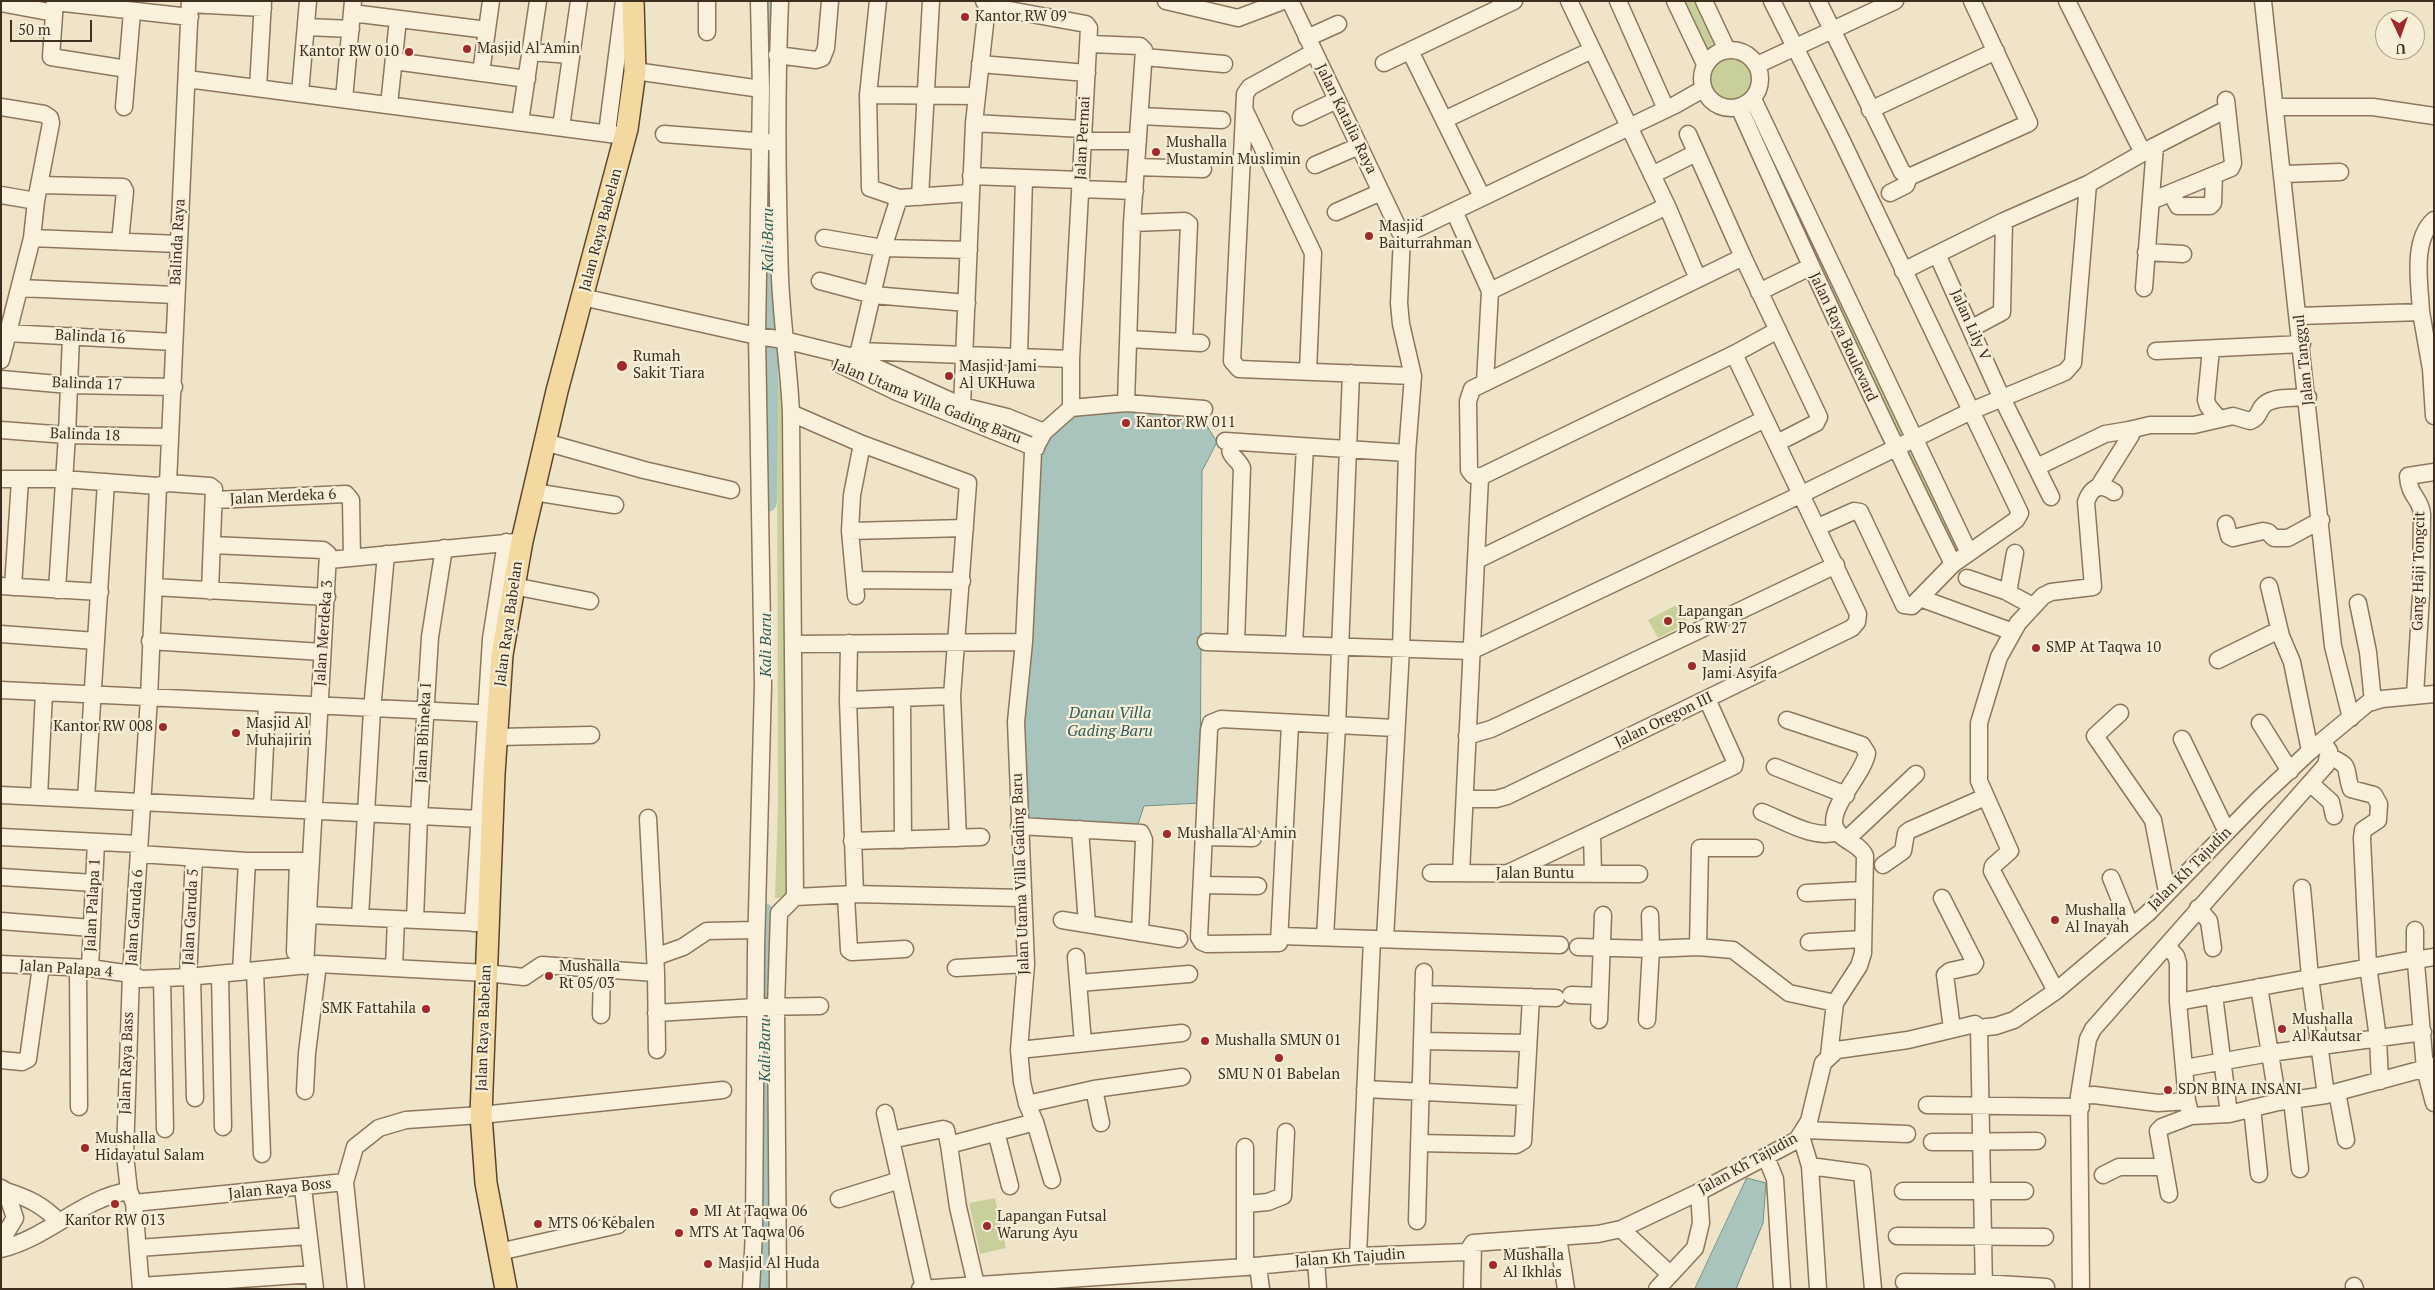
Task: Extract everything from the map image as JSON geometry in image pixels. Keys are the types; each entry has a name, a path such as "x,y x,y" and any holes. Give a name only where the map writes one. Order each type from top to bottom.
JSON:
{"main road":[{"name":"Jalan Raya Babelan","path":"506,1289 486,1183 481,1115 486,973 481,923 497,737 493,715 513,586 514,542 534,492 582,299 616,134 635,71 633,1"}],"street":[{"path":"300,93 308,1"},
{"path":"481,73 491,1"},
{"path":"520,122 538,1"},
{"path":"561,127 579,1"},
{"path":"187,79 616,134 624,1"},
{"path":"707,1 707,32"},
{"path":"759,1 761,89 768,142 770,227 791,413 795,897"},
{"path":"768,142 777,55 780,1"},
{"path":"777,55 816,60 822,58 826,48 830,1"},
{"path":"878,1 868,95 870,187 873,190 899,198 972,192"},
{"path":"920,197 931,1"},
{"path":"1166,1 1202,6 1241,18 1283,1"},
{"name":"Jalan Katalia Raya","path":"1290,1 1402,236"},
{"path":"1384,63 1514,1"},
{"path":"1569,1 1667,206 1698,279"},
{"path":"1618,1 1666,109"},
{"path":"1675,1 1705,64"},
{"path":"1704,1 1727,50"},
{"path":"1772,1 2020,513 2016,520 1953,564 1912,606 1904,605 1860,512 1854,511 1818,527"},
{"path":"1818,1 1902,172 1909,177"},
{"path":"1757,66 1895,1"},
{"path":"1890,192 1906,185 1909,177 2029,123 1972,1"},
{"path":"2066,1 2149,150 2151,201 2144,288"},
{"name":"Jalan Tanggul","path":"2263,1 2275,107 2305,315 2302,344 2333,646 2363,708"},
{"path":"1,3 122,8 132,12 263,5 258,88"},
{"path":"962,406 974,123 986,4"},
{"name":"Jalan Permai","path":"986,4 1086,24 1089,28 1090,44 1080,184 1072,359 1072,408"},
{"path":"55,5 51,57 127,69"},
{"name":"Balinda Raya","path":"150,641 163,485 170,437 174,387 175,294 190,8"},
{"path":"124,107 132,12"},
{"path":"307,28 352,15 487,30"},
{"path":"344,99 352,15"},
{"path":"389,105 398,19"},
{"path":"1338,24 1248,88 1245,94 1232,361 1239,369 1413,376"},
{"path":"1090,44 1140,46 1144,50 1132,223 1130,339 1126,403"},
{"path":"1444,120 1592,50"},
{"path":"1727,50 1739,51 1750,56 1757,66 1760,83 1753,99 1739,107 1724,108 1711,101 1702,88 1701,76 1705,64 1714,54 1727,50"},
{"path":"1410,51 1482,197"},
{"path":"1870,110 1996,51"},
{"path":"530,52 571,55"},
{"path":"1144,57 1224,64"},
{"path":"394,61 527,79"},
{"path":"980,64 1087,73"},
{"path":"635,71 761,89"},
{"path":"1358,1256 1366,1089 1400,649 1407,453 1413,376 1401,324 1399,303 1402,236 1666,109 1702,88"},
{"path":"868,95 976,96"},
{"name":"Jalan Raya Boulevard","path":"1753,99 1969,553"},
{"path":"1301,117 1337,100"},
{"path":"1903,270 2004,221 2088,184 2227,104 2233,163 2229,169 2151,201"},
{"path":"1,107 44,114 50,118 51,123 32,238 1,360"},
{"name":"Jalan Raya Boulevard","path":"1739,107 1810,267 1953,564"},
{"path":"2275,107 2373,108 2434,116"},
{"path":"1244,109 1313,253 1308,371"},
{"path":"1140,116 1222,120"},
{"path":"974,123 1138,141"},
{"path":"664,134 768,142"},
{"path":"1688,134 1759,292 1819,417 1816,423 1777,443"},
{"path":"1315,165 1359,146"},
{"path":"1652,175 1696,153"},
{"path":"1136,167 1203,169"},
{"path":"2284,174 2340,172"},
{"path":"2171,193 2178,206 2210,206 2213,203 2214,175"},
{"path":"971,176 1024,178 1135,190"},
{"path":"1019,357 1024,178"},
{"path":"1206,642 1471,651 1896,449 1971,411 2065,372 2073,363 2088,184"},
{"path":"1,195 123,187 125,191 120,242"},
{"path":"1336,212 1381,192"},
{"path":"848,357 873,295 883,248 899,198"},
{"path":"1490,291 1667,206"},
{"path":"1454,211 1490,291 1485,383"},
{"path":"2434,220 2422,238 2419,269 2421,312 2432,369 2434,416"},
{"path":"1132,223 1185,221 1189,224 1184,342"},
{"path":"1972,328 2002,312 2004,221"},
{"path":"751,1289 754,1233 756,924 763,685 760,341 770,227"},
{"path":"32,238 179,244"},
{"path":"824,238 883,248 969,250"},
{"path":"2146,252 2183,254"},
{"name":"Jalan Lily V","path":"1937,254 2002,398 2051,497"},
{"path":"1743,257 1472,389 1468,400 1469,470 1473,475 1480,477 1734,354 1778,330"},
{"path":"1759,292 1810,267"},
{"path":"820,281 873,295 967,303"},
{"path":"20,288 175,294"},
{"name":"Jalan Utama Villa Gading Baru","path":"582,299 760,341 848,357 897,392 1035,450 1024,642 1016,722 1026,964 1019,1050 1022,1082 1027,1104 1035,1122 1052,1180"},
{"path":"2305,315 2421,312"},
{"name":"Balinda 16","path":"7,333 174,342"},
{"path":"57,590 63,479 68,435 71,336"},
{"path":"1130,339 1201,343"},
{"path":"2156,351 2211,350 2302,344"},
{"path":"2211,350 2206,400 2208,406 2219,418"},
{"path":"848,357 964,354 1072,359"},
{"path":"1468,736 1500,725 1836,565 1734,354"},
{"path":"848,357 962,406 1007,417 1044,432"},
{"path":"1325,937 1337,726 1347,450 1352,373"},
{"name":"Balinda 17","path":"1,379 69,385 174,387"},
{"path":"2037,466 2105,434 2125,428 2129,430 2150,425 2194,425 2234,416 2250,421 2256,418 2266,403 2273,400 2308,397"},
{"path":"1035,450 1044,432 1072,408 1126,403 1204,409"},
{"path":"791,413 862,444 967,481 962,581 952,696 958,838"},
{"path":"1477,560 1765,419"},
{"name":"Balinda 18","path":"1,430 68,435 170,437"},
{"path":"2056,992 1992,871 1993,866 2010,850 1979,781 1979,722 1999,658 2013,632 2034,606 2047,594 2093,587 2086,502 2090,492 2106,489 2131,435 2129,430"},
{"path":"545,442 644,470 731,490"},
{"path":"1236,643 1242,468 1230,453 1230,442 1407,453"},
{"path":"862,444 852,495 850,532 856,588 962,581"},
{"path":"1294,644 1305,447"},
{"name":"Gang Haji Tongcit","path":"2415,695 2421,594 2422,514 2420,504 2410,492 2408,476 2434,472"},
{"path":"1461,873 1480,477"},
{"path":"1,479 63,479 212,487 215,500 210,592"},
{"path":"20,480 7,586 100,592"},
{"path":"86,799 106,482"},
{"path":"534,492 615,505"},
{"name":"Jalan Merdeka 6","path":"215,500 346,494 351,500 352,557"},
{"path":"2226,524 2229,536 2233,538 2263,531 2280,539 2288,538 2321,520"},
{"path":"850,532 965,528"},
{"path":"212,545 323,550 328,554 329,560 514,542 491,639 493,715 480,820 481,923 308,915"},
{"name":"Jalan Bhineka I","path":"415,920 419,816 430,637 444,548"},
{"path":"2005,591 2008,587 2015,553"},
{"path":"360,917 372,710 386,554"},
{"name":"Jalan Merdeka 3","path":"304,861 314,811 329,560"},
{"name":"Jalan Oregon III","path":"1464,799 1496,799 1507,796 1852,628 1857,622 1858,614 1836,565"},
{"path":"1967,578 2005,591 2034,606"},
{"path":"513,586 590,601"},
{"path":"2081,1289 2084,1098 2091,1033 2171,951 2326,765 2292,662 2279,630 2269,586"},
{"path":"154,587 210,592 327,597"},
{"path":"1920,598 2013,632"},
{"path":"2358,603 2368,652 2363,708"},
{"path":"2218,660 2279,630"},
{"path":"1,634 96,641"},
{"path":"150,641 322,652"},
{"name":"Jalan Garuda 6","path":"134,976 141,802 149,698 150,641"},
{"path":"794,644 956,641 1024,642"},
{"path":"849,643 848,700 852,842 848,949 850,951 905,949"},
{"path":"1,690 493,715"},
{"path":"39,797 44,692"},
{"name":"Jalan Kh Tajudin","path":"922,1289 976,1285 1119,1282 1252,1266 1358,1256 1467,1252 1473,1243 1558,1237 1621,1229 1699,1192 1766,1156 1803,1133 1809,1121 1823,1063 1829,1055 1837,1050 1908,1040 1975,1024 1979,1028 1996,1026 2014,1020 2056,992 2131,926 2290,771 2320,749 2363,708 2415,695 2434,694"},
{"path":"848,700 952,696"},
{"path":"902,699 903,840"},
{"path":"1508,873 1734,766 1735,761 1708,699"},
{"path":"262,808 267,705"},
{"path":"2120,713 2095,733 2153,820 2167,892"},
{"path":"1290,724 1281,936 1279,943 1273,945 1202,942 1199,937 1209,730 1212,723 1221,719 1395,728"},
{"path":"1787,720 1862,745 1867,753 1866,759 1835,814 1835,827 1862,850 1865,856 1863,953 1859,966 1835,1003 1829,1055"},
{"path":"2260,723 2290,771"},
{"path":"497,737 591,735"},
{"path":"2182,740 2227,832"},
{"path":"2320,749 2344,762 2351,789 2374,795 2379,801 2380,812 2378,820 2363,830 2362,838 2368,966 2378,1038 2380,1081"},
{"path":"1775,767 1846,795"},
{"path":"1762,812 1817,834 1843,835 1916,774"},
{"path":"2310,783 2331,802 2334,816"},
{"path":"1,794 480,820"},
{"path":"1884,865 1903,851 1906,833 1910,830 1985,797"},
{"path":"648,818 656,973 657,1050"},
{"path":"1019,826 1141,833 1144,836 1140,933"},
{"path":"1080,829 1087,924"},
{"path":"1592,834 1593,874"},
{"path":"1,837 96,842 194,858 247,861 304,861"},
{"path":"852,842 981,837"},
{"path":"1204,837 1253,838"},
{"name":"Jalan Palapa 1","path":"79,1107 84,968 92,928 96,842"},
{"path":"1698,947 1700,848 1755,848"},
{"name":"Jalan Garuda 5","path":"194,858 190,977 195,1098"},
{"path":"247,861 248,972 262,1154"},
{"path":"304,861 308,915 306,966"},
{"path":"304,861 307,1053 305,1091"},
{"name":"Jalan Buntu","path":"1431,873 1639,874"},
{"path":"1,877 94,883"},
{"path":"2111,878 2131,926"},
{"path":"1202,885 1258,886"},
{"path":"2302,888 2304,925 2319,1047 2346,1140"},
{"path":"1806,893 1863,890"},
{"path":"778,1289 776,1007 778,913 795,897 850,895 1022,898"},
{"path":"1942,898 1975,963 1973,966 1950,971 1945,975 1952,1029"},
{"path":"2202,913 2209,922 2213,948"},
{"path":"1599,1020 1603,915"},
{"path":"1648,1020 1651,948 1650,915"},
{"path":"394,968 396,919"},
{"path":"655,957 683,947 708,930 756,924 778,919"},
{"path":"1062,920 1179,939"},
{"path":"1,921 92,928"},
{"path":"2415,930 2415,960 2423,1032 2434,1103"},
{"path":"1281,936 1560,945"},
{"path":"1809,942 1863,939"},
{"path":"1578,946 1698,947 1733,950 1789,993 1835,1003"},
{"path":"2171,951 2178,963 2178,1002 2189,1109"},
{"path":"1076,957 1083,1043"},
{"path":"2178,1002 2368,966 2434,957"},
{"name":"Jalan Palapa 4","path":"1,964 84,968 134,976 162,978 306,966 394,968 525,977 542,965 656,973"},
{"path":"956,968 1026,964"},
{"path":"1,1060 22,1062 28,1059 41,966"},
{"path":"601,1015 602,970"},
{"path":"1417,1221 1424,972"},
{"path":"220,974 223,1127"},
{"path":"1079,983 1190,974"},
{"name":"Jalan Raya Bass","path":"134,976 125,1122 141,1287"},
{"path":"162,978 165,1129"},
{"path":"2259,987 2270,1053 2285,1101 2300,1169"},
{"path":"1423,994 1531,997 1600,996"},
{"path":"2214,995 2229,1114"},
{"path":"1419,1144 1520,1144 1524,1141 1531,997"},
{"path":"656,1013 756,1007 820,1006"},
{"path":"1979,1028 1983,1286"},
{"path":"1019,1050 1182,1032"},
{"path":"2185,1068 2222,1060 2423,1032"},
{"path":"1422,1041 1528,1043"},
{"path":"1927,1104 1979,1104 2084,1098 2158,1104 2229,1114 2285,1101 2332,1093 2430,1068"},
{"path":"1027,1104 1094,1089 1182,1077"},
{"path":"1094,1089 1101,1123"},
{"path":"1366,1089 1525,1097"},
{"name":"Jalan Raya Boss","path":"131,1197 303,1188 346,1182 354,1147 379,1128 406,1120 481,1115 723,1090"},
{"path":"2252,1108 2259,1174"},
{"path":"2169,1194 2158,1131 2189,1109"},
{"path":"885,1113 922,1289"},
{"path":"949,1145 1035,1122"},
{"path":"891,1140 943,1129 946,1130 958,1207 976,1285"},
{"path":"996,1132 1010,1186"},
{"path":"1246,1204 1268,1202 1283,1196 1286,1132"},
{"path":"1818,1289 1810,1166 1803,1133 1908,1134"},
{"path":"1932,1142 2037,1141"},
{"path":"1245,1147 1246,1204 1252,1266 1261,1289"},
{"path":"1766,1156 1775,1179 1782,1289"},
{"path":"1810,1166 1862,1173 1873,1289"},
{"path":"2103,1174 2119,1167 2164,1168"},
{"path":"839,1199 900,1180"},
{"path":"346,1182 356,1289"},
{"path":"141,1287 314,1281 303,1188"},
{"path":"4,1189 30,1198 44,1207 59,1222"},
{"path":"1,1241 16,1218 4,1189"},
{"path":"1903,1191 2026,1190"},
{"path":"1657,1289 1695,1248 1700,1235 1699,1192"},
{"path":"1,1249 22,1242 109,1194 131,1197"},
{"path":"498,1252 618,1225"},
{"path":"1621,1229 1670,1274"},
{"path":"138,1248 308,1236"},
{"path":"1897,1236 2045,1237"},
{"path":"1558,1237 1566,1289"},
{"path":"1472,1289 1473,1243"},
{"path":"1316,1260 1318,1289"},
{"path":"1904,1282 2046,1287"}],"green space":[{"path":"1675,1 1704,1 1727,50 1746,55 1756,66 1759,80 1753,99 1969,553 1953,564 1739,108 1713,102 1704,91 1702,83 1705,64"},
{"path":"780,348 788,351 795,897 775,898 778,807 777,411"},
{"name":"Lapangan Pos RW 27","path":"1678,604 1688,623 1658,638 1648,620"},
{"name":"Lapangan Futsal Warung Ayu","path":"995,1198 1006,1248 980,1254 969,1203"}],"water":[{"name":"Danau Villa Gading Baru","path":"1124,409 1200,415 1217,442 1202,471 1200,803 1144,806 1137,827 1024,821 1021,722 1042,451 1050,436 1075,414"},
{"path":"1747,1178 1766,1183 1763,1223 1736,1289 1695,1289"}],"waterway":[{"name":"Kali Baru","path":"769,1 770,94"},
{"name":"Kali Baru","path":"767,502 770,161"},
{"name":"Kali Baru","path":"764,913 766,1289"}],"place":[{"name":"Kantor RW 09","path":"965,17"},
{"name":"Masjid Al Amin","path":"467,49"},
{"name":"Kantor RW 010","path":"409,52"},
{"name":"Mushalla Mustamin Muslimin","path":"1156,152"},
{"name":"Masjid Baiturrahman","path":"1369,236"},
{"name":"Rumah Sakit Tiara","path":"622,366"},
{"name":"Masjid Jami Al UKHuwa","path":"949,376"},
{"name":"Kantor RW 011","path":"1126,423"},
{"name":"Lapangan Pos RW 27","path":"1668,621"},
{"name":"SMP At Taqwa 10","path":"2036,648"},
{"name":"Masjid Jami Asyifa","path":"1692,666"},
{"name":"Kantor RW 008","path":"163,727"},
{"name":"Masjid Al Muhajirin","path":"236,733"},
{"name":"Mushalla Al Amin","path":"1167,834"},
{"name":"Mushalla Al Inayah","path":"2055,920"},
{"name":"Mushalla Rt 05/03","path":"549,976"},
{"name":"SMK Fattahila","path":"426,1009"},
{"name":"Mushalla Al Kautsar","path":"2282,1029"},
{"name":"Mushalla SMUN 01","path":"1205,1041"},
{"name":"SMU N 01 Babelan","path":"1279,1058"},
{"name":"SDN BINA INSANI","path":"2168,1090"},
{"name":"Mushalla Hidayatul Salam","path":"85,1148"},
{"name":"Kantor RW 013","path":"115,1204"},
{"name":"MI At Taqwa 06","path":"694,1212"},
{"name":"MTS 06 Kebalen","path":"538,1224"},
{"name":"Lapangan Futsal Warung Ayu","path":"987,1226"},
{"name":"MTS At Taqwa 06","path":"679,1233"},
{"name":"Masjid Al Huda","path":"708,1264"},
{"name":"Mushalla Al Ikhlas","path":"1493,1265"}]}
